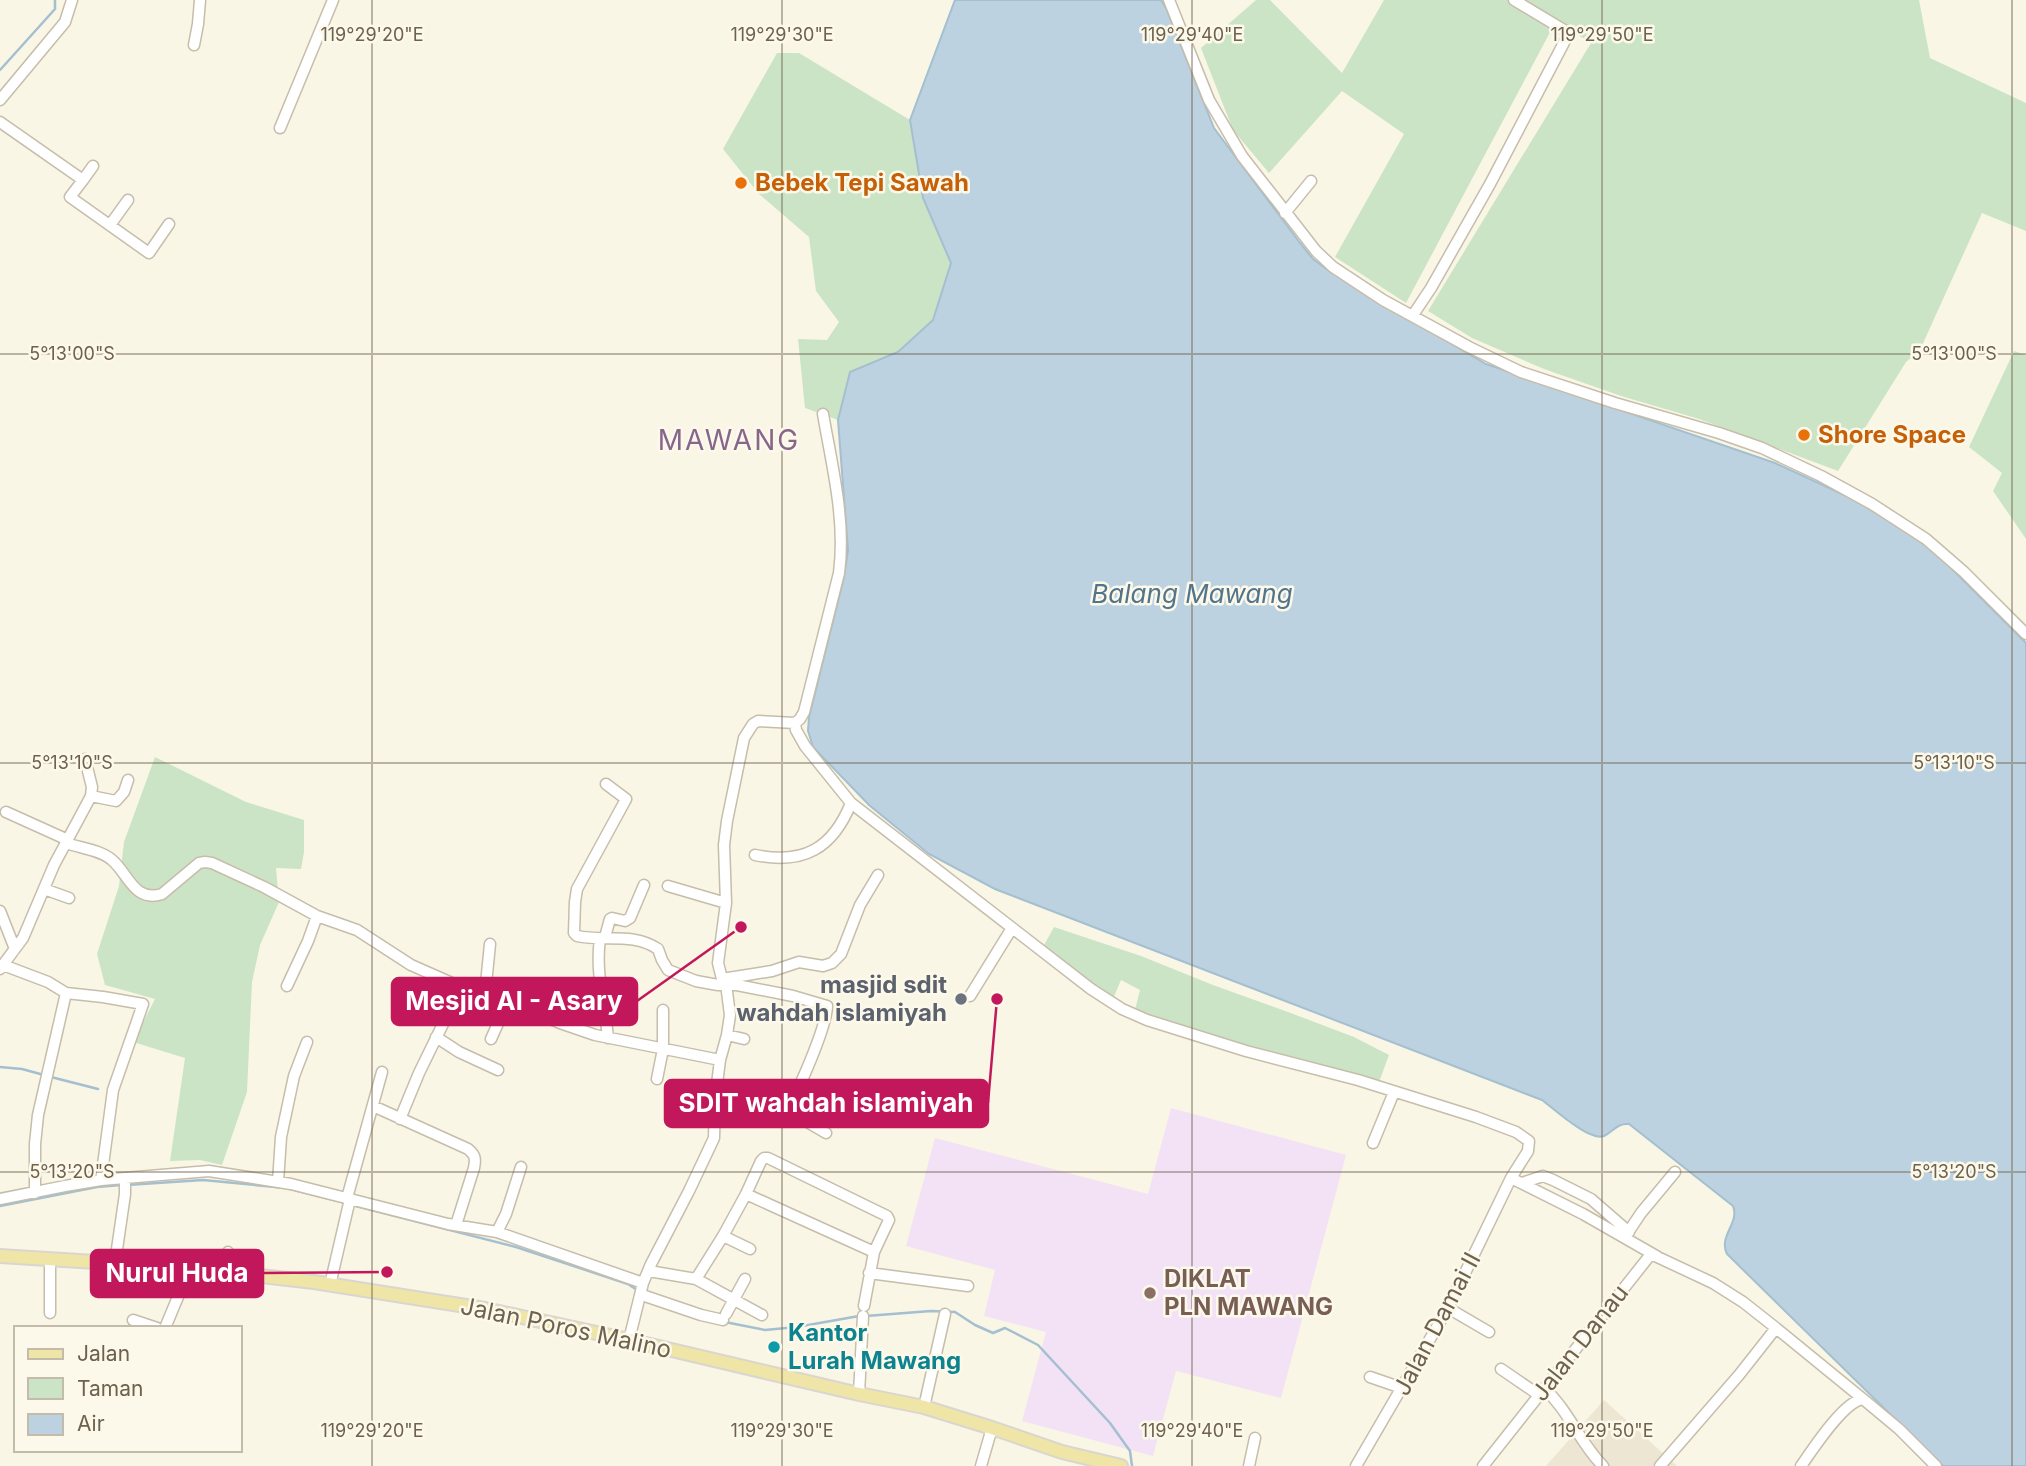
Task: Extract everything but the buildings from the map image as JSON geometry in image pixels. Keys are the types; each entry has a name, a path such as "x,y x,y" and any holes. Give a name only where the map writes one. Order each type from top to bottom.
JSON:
{"main road":[{"name":"Jalan Poros Malino","path":"0,1256 190,1268 330,1285 485,1309 924,1407 1062,1452 1120,1466"}],"street":[{"path":"0,100 65,22 72,0"},
{"path":"194,45 200,0"},
{"path":"280,128 333,0"},
{"path":"1413,315 1490,184 1569,33 1514,0"},
{"path":"1172,1 1209,100 1242,156 1315,251 1333,267 1383,300 1521,372 1719,433 1762,448 1821,476 1872,504 1926,539 1964,572 2026,634"},
{"path":"0,122 83,180"},
{"path":"93,166 71,197 149,253 169,224"},
{"path":"1285,213 1311,181"},
{"path":"110,225 128,200"},
{"path":"629,1340 649,1271 714,1138 720,1060 730,1015 718,954 726,903 724,867 727,821 744,738 758,721 795,723 800,719 839,573 841,516 823,414"},
{"path":"795,723 805,746 851,803 1091,989 1122,1009 1147,1020 1246,1051 1394,1092 1373,1143"},
{"path":"85,759 92,787 90,796 44,889 33,919 23,938 1,967 48,982 66,993 143,1004 113,1090 101,1180"},
{"path":"90,796 117,801 128,780"},
{"path":"606,784 623,795 625,801 581,880 575,902 574,933 577,936 626,938 654,946 658,948 668,970 696,981 706,984 724,981 772,971 795,962 823,966 832,963 841,954 860,905 878,875"},
{"path":"755,855 772,859 790,858 817,850 843,821 851,803"},
{"path":"5,812 67,842 104,855 112,860 132,885 149,895 162,894 189,870 205,862 212,863 317,916 357,930 411,965 461,987 508,1001 560,1023 608,1038 720,1060"},
{"path":"608,1038 598,950 610,919 625,921 630,918 644,885"},
{"path":"668,886 726,903"},
{"path":"44,889 69,898"},
{"path":"0,911 15,949"},
{"path":"286,986 317,916"},
{"path":"970,996 1012,928"},
{"path":"485,994 490,944"},
{"path":"724,981 827,1006 820,1035 798,1090 785,1110"},
{"path":"400,1119 461,987"},
{"path":"35,1193 38,1115 66,993"},
{"path":"491,1039 508,1001"},
{"path":"657,1079 663,1049 663,1010"},
{"path":"727,1035 744,1039"},
{"path":"436,1037 459,1052 498,1070"},
{"path":"278,1182 281,1137 294,1076 307,1042"},
{"path":"330,1285 349,1198 382,1072"},
{"name":"Jalan Damai II","path":"1356,1466 1448,1308 1511,1178 1530,1147 1525,1136 1476,1117 1394,1092"},
{"path":"715,1100 754,1108 785,1110 826,1133"},
{"path":"373,1106 474,1154 474,1168 456,1225"},
{"path":"696,1279 723,1236 762,1160 768,1158 887,1216 888,1225 874,1252 869,1273 859,1394"},
{"path":"497,1232 506,1214 521,1167"},
{"path":"0,1199 101,1180 125,1186 209,1171 278,1182 456,1225 497,1232 701,1315 724,1317 745,1279"},
{"path":"1627,1234 1673,1174"},
{"path":"1522,1183 1544,1176 1591,1199 1627,1234 1655,1255 1713,1283 1743,1302 1899,1429 1936,1466"},
{"path":"1511,1178 1627,1234"},
{"path":"116,1263 125,1186"},
{"path":"746,1194 874,1252"},
{"path":"723,1236 750,1250"},
{"path":"226,1272 228,1252"},
{"name":"Jalan Danau","path":"1483,1466 1655,1255"},
{"path":"50,1259 50,1313"},
{"path":"166,1326 190,1268"},
{"path":"649,1271 696,1279 762,1315"},
{"path":"869,1273 968,1286"},
{"path":"1448,1308 1489,1332"},
{"path":"924,1407 945,1314"},
{"path":"133,1320 151,1326"},
{"path":"1660,1466 1739,1376 1776,1328"},
{"path":"1501,1369 1542,1392 1562,1409 1590,1453 1603,1466"},
{"path":"1370,1377 1402,1388"},
{"path":"1801,1466 1849,1406 1856,1400 1863,1399"},
{"path":"982,1464 992,1428"},
{"path":"1249,1466 1255,1438"}],"shaded area":[{"name":"DIKLAT PLN MAWANG","path":"1171,1108 1346,1155 1281,1398 1176,1371 1153,1456 1022,1421 1046,1332 984,1316 995,1270 906,1246 935,1138 1148,1194"},
{"path":"1604,1400 1677,1466 1546,1466"}],"green space":[{"path":"1256,0 1270,0 1342,73 1384,0 1919,0 1930,58 2026,103 2026,231 1982,213 1920,350 1906,362 1838,471 1699,419 1544,369 1472,338 1428,311 1591,43 1556,21 1406,303 1335,257 1404,134 1342,91 1269,173 1233,130 1201,48"},
{"path":"777,53 799,53 910,120 923,198 951,263 933,320 898,352 850,372 838,420 805,408 798,339 827,340 839,322 816,291 809,237 759,194 723,149"},
{"path":"2014,351 2026,355 2026,539 1993,491 2002,473 1969,447"},
{"path":"155,757 246,802 304,820 301,869 276,868 279,902 260,945 252,982 247,1092 222,1165 200,1160 170,1161 185,1058 133,1042 155,999 105,985 97,954 119,886 124,842"},
{"path":"1054,927 1141,956 1354,1037 1389,1055 1379,1082 1279,1057 1134,1014 1140,990 1121,980 1113,999 1073,974 1043,947"}],"water":[{"name":"Balang Mawang","path":"955,0 1161,0 1214,128 1300,243 1313,259 1329,271 1486,364 1775,463 1851,498 1908,532 1936,553 2026,643 2026,1466 1943,1466 1727,1254 1725,1241 1734,1218 1733,1206 1629,1124 1618,1126 1598,1137 1572,1124 1542,1100 995,889 929,854 869,805 813,747 808,731 809,717 844,577 848,550 838,420 850,372 898,352 933,320 951,263 923,198 910,120"}],"waterway":[{"path":"0,70 55,9 55,0"},
{"path":"0,1067 44,1075"},
{"path":"51,1077 98,1089"},
{"path":"127,1185 203,1180 286,1188 346,1203"},
{"path":"0,1206 97,1187 121,1185"},
{"path":"352,1205 516,1247 628,1284 637,1290"},
{"path":"866,1316 955,1312 993,1333 1005,1328 1038,1345 1110,1423 1130,1451 1132,1466"},
{"path":"725,1322 765,1330 859,1316"}],"place":[{"name":"Bebek Tepi Sawah","path":"741,183"},
{"name":"Shore Space","path":"1804,435"},
{"name":"Mesjid Al - Asary","path":"741,927"},
{"name":"masjid sdit wahdah islamiyah","path":"961,999"},
{"name":"SDIT wahdah islamiyah","path":"997,999"},
{"name":"Nurul Huda","path":"387,1272"},
{"name":"DIKLAT PLN MAWANG","path":"1150,1293"},
{"name":"Kantor Lurah Mawang","path":"774,1347"}],"district":[{"name":"MAWANG","path":"729,440"}]}
